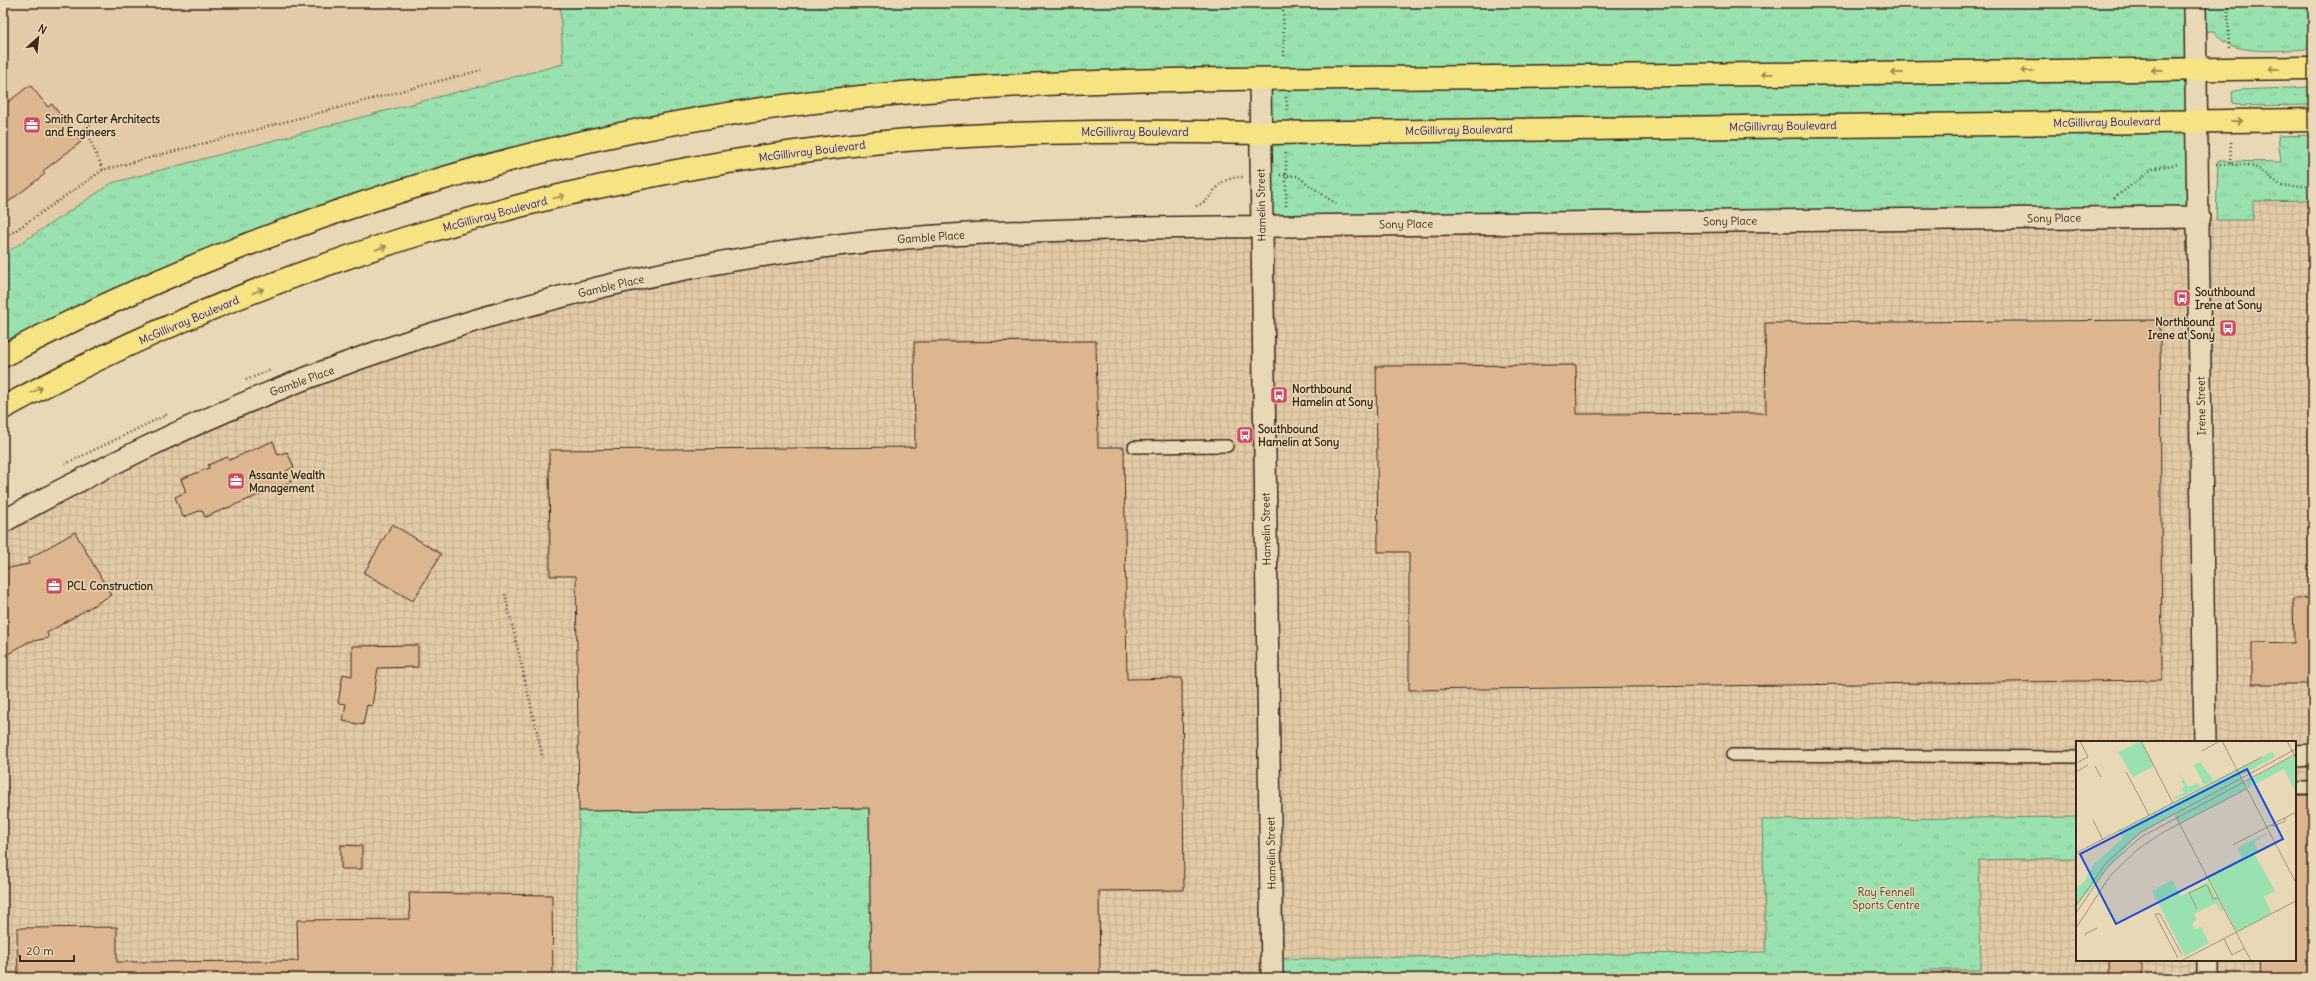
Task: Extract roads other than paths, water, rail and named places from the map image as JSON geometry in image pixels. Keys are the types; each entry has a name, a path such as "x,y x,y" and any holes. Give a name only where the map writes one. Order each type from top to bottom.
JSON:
{"main road":[{"path":"3,356 65,323 145,287 307,222 427,183 549,151 718,116 869,96 1059,84 1260,79 2313,68"},
{"name":"McGillivray Boulevard","path":"3,408 148,336 311,271 477,218 669,172 765,156 838,147 1014,133 1140,131 1260,133 2313,120"}],"street":[{"name":"Irene Street","path":"2195,3 2198,121 2205,741"},
{"name":"Hamelin Street","path":"1260,79 1272,978"},
{"name":"Sony Place","path":"1262,226 2199,216"},
{"name":"Gamble Place","path":"3,522 80,479 205,419 272,391 438,331 589,290 669,272 737,260 822,247 923,236 1021,231 1262,226"},
{"path":"2296,756 2313,755"},
{"path":"2208,961 2208,978"}],"lane":[{"path":"1134,447 1227,446"},
{"path":"1732,755 2076,757"},
{"path":"2296,788 2313,788"}],"place":[{"name":"Smith Carter Architects and Engineers","path":"32,125"},
{"name":"Southbound Irene at Sony","path":"2182,298"},
{"name":"Northbound Irene at Sony","path":"2228,328"},
{"name":"Northbound Hamelin at Sony","path":"1279,395"},
{"name":"Southbound Hamelin at Sony","path":"1245,435"},
{"name":"Assante Wealth Management","path":"236,481"},
{"name":"PCL Construction","path":"54,586"}],"park label":[{"name":"Ray Fennell Sports Centre","path":"1886,898"}]}
